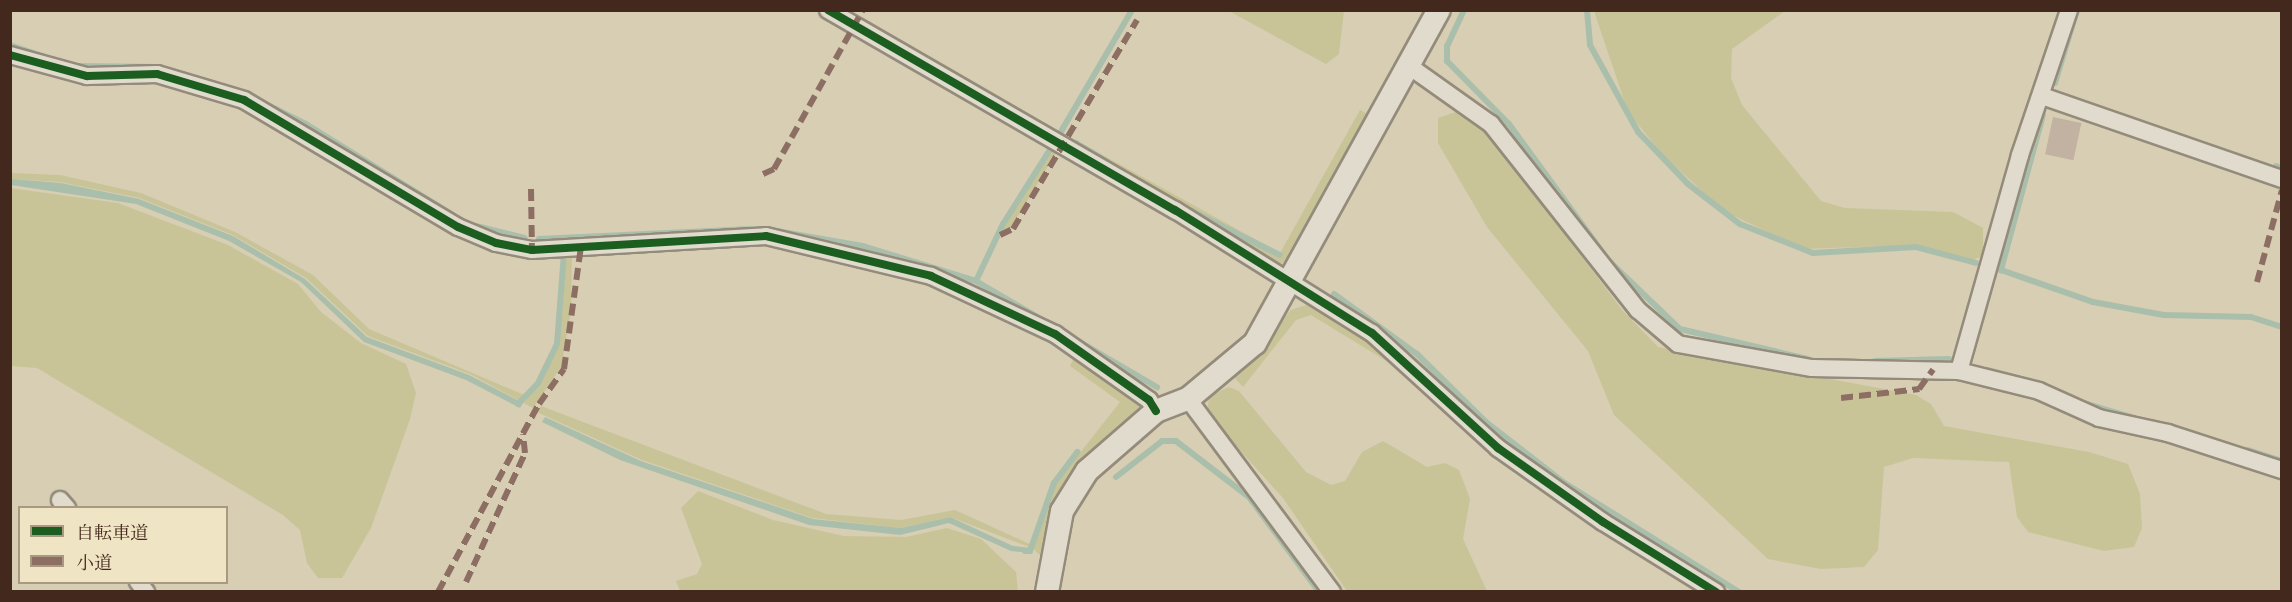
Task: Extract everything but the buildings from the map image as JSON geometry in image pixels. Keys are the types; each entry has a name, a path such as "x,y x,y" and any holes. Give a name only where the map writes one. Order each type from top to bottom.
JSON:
{"street":[{"path":"828,10 1165,204 1372,333 1498,448 1603,522 1716,591"},
{"path":"1047,591 1062,512 1087,471 1156,411 1188,399 1255,343 1292,284 1439,10"},
{"path":"1959,371 2020,154 2042,96 2069,10"},
{"path":"10,55 87,76 157,74 244,100 458,227 496,243 532,250 766,236 931,276 1055,334 1140,393 1156,411"},
{"path":"1409,66 1491,124 1638,310 1678,344 1812,368 1959,371 2039,391 2098,418 2168,433 2282,470"},
{"path":"2042,96 2282,179"},
{"path":"1188,399 1332,591"}],"shaded area":[{"path":"1229,11 1344,11 1339,54 1326,64"},
{"path":"1594,11 1785,11 1732,49 1731,78 1742,105 1821,201 1845,208 1953,212 1983,228 1983,256 1972,260 1917,245 1803,249 1724,211 1663,155 1628,112"},
{"path":"862,17 1066,135 1063,140 859,22"},
{"path":"1360,110 1371,116 1293,259 1276,265 1071,143 1072,138 1280,253"},
{"path":"1456,112 1491,137 1623,311 1658,347 1916,395 1931,404 1944,426 2089,452 2128,464 2140,494 2142,528 2134,547 2104,551 2028,532 2017,517 2009,462 1913,458 1884,467 1878,550 1864,567 1821,569 1768,559 1614,415 1588,351 1487,227 1438,143 1438,118"},
{"path":"1052,143 1056,153 1020,213 1006,233 997,232"},
{"path":"11,173 60,175 141,193 235,232 313,275 369,329 529,397 559,346 567,252 572,252 571,312 561,367 533,408 470,374 368,336 306,278 233,235 139,198 60,182 11,179"},
{"path":"11,179 61,183 139,199 233,236 305,279 367,337 469,375 523,403 520,408 466,380 364,342 301,282 229,241 136,204 11,185"},
{"path":"10,188 118,203 228,245 298,284 321,312 361,343 406,364 416,393 410,419 371,528 342,578 318,578 307,563 300,530 283,515 37,368 11,366"},
{"path":"1309,304 1393,355 1388,362 1311,315 1296,320 1243,387 1232,375 1291,310"},
{"path":"1076,353 1142,403 1142,409 1052,513 1041,556 1032,548 950,517 900,528 812,518 642,460 537,412 541,406 826,514 901,520 955,510 1034,546 1057,482 1120,402 1070,366"},
{"path":"1229,387 1239,391 1306,472 1331,485 1345,481 1362,452 1383,441 1427,467 1445,463 1459,470 1470,499 1463,539 1487,591 1347,591 1283,498 1207,414 1209,396"},
{"path":"545,417 641,461 813,519 901,528 950,517 1013,546 1031,548 1032,553 1011,551 949,523 900,535 809,525 620,460 542,422"},
{"path":"698,491 773,520 844,536 906,537 947,528 981,539 1016,572 1018,591 680,591 676,581 697,574 702,564 681,508"}],"waterway":[{"path":"1054,133 1059,135 1132,10"},
{"path":"1464,10 1447,46 1447,61 1509,124 1603,253"},
{"path":"1587,10 1590,45 1638,132 1688,184 1740,224 1813,253 1916,247 1976,263"},
{"path":"2055,83 2077,10"},
{"path":"10,45 45,57"},
{"path":"78,66 157,67"},
{"path":"250,96 306,124 453,215"},
{"path":"2043,115 2001,270 2093,302 2164,315 2251,317 2282,327"},
{"path":"1076,143 1108,162"},
{"path":"976,281 1003,224 1053,145"},
{"path":"2276,166 2282,168"},
{"path":"1192,211 1280,255"},
{"path":"476,226 525,238"},
{"path":"539,239 752,229"},
{"path":"765,229 863,246 976,281 1157,387"},
{"path":"518,404 538,383 557,344 565,239"},
{"path":"1609,261 1680,329 1808,359"},
{"path":"1334,294 1417,354 1486,422 1563,482 1739,592"},
{"path":"1875,361 1949,359"},
{"path":"1987,370 2044,385"},
{"path":"2083,403 2134,418"},
{"path":"1116,477 1162,441 1176,441 1249,497 1319,592"},
{"path":"2248,450 2282,461"},
{"path":"1025,551 1030,551 1054,483 1077,452"}],"marked path":[{"path":"763,174 774,169 863,10"},
{"path":"1000,235 1013,229 1137,20"},
{"path":"531,189 532,250"},
{"path":"2257,282 2282,190"},
{"path":"438,592 539,404 564,369 581,247"},
{"path":"1841,398 1919,389 1933,370"},
{"path":"466,582 525,453 523,434"}],"cycle path":[{"path":"828,10 1175,210 1372,333 1498,448 1603,522 1716,592"},
{"path":"10,55 87,76 157,74 244,100 458,227 496,243 532,250 766,236 931,276 1055,334 1149,400 1156,411"}]}
